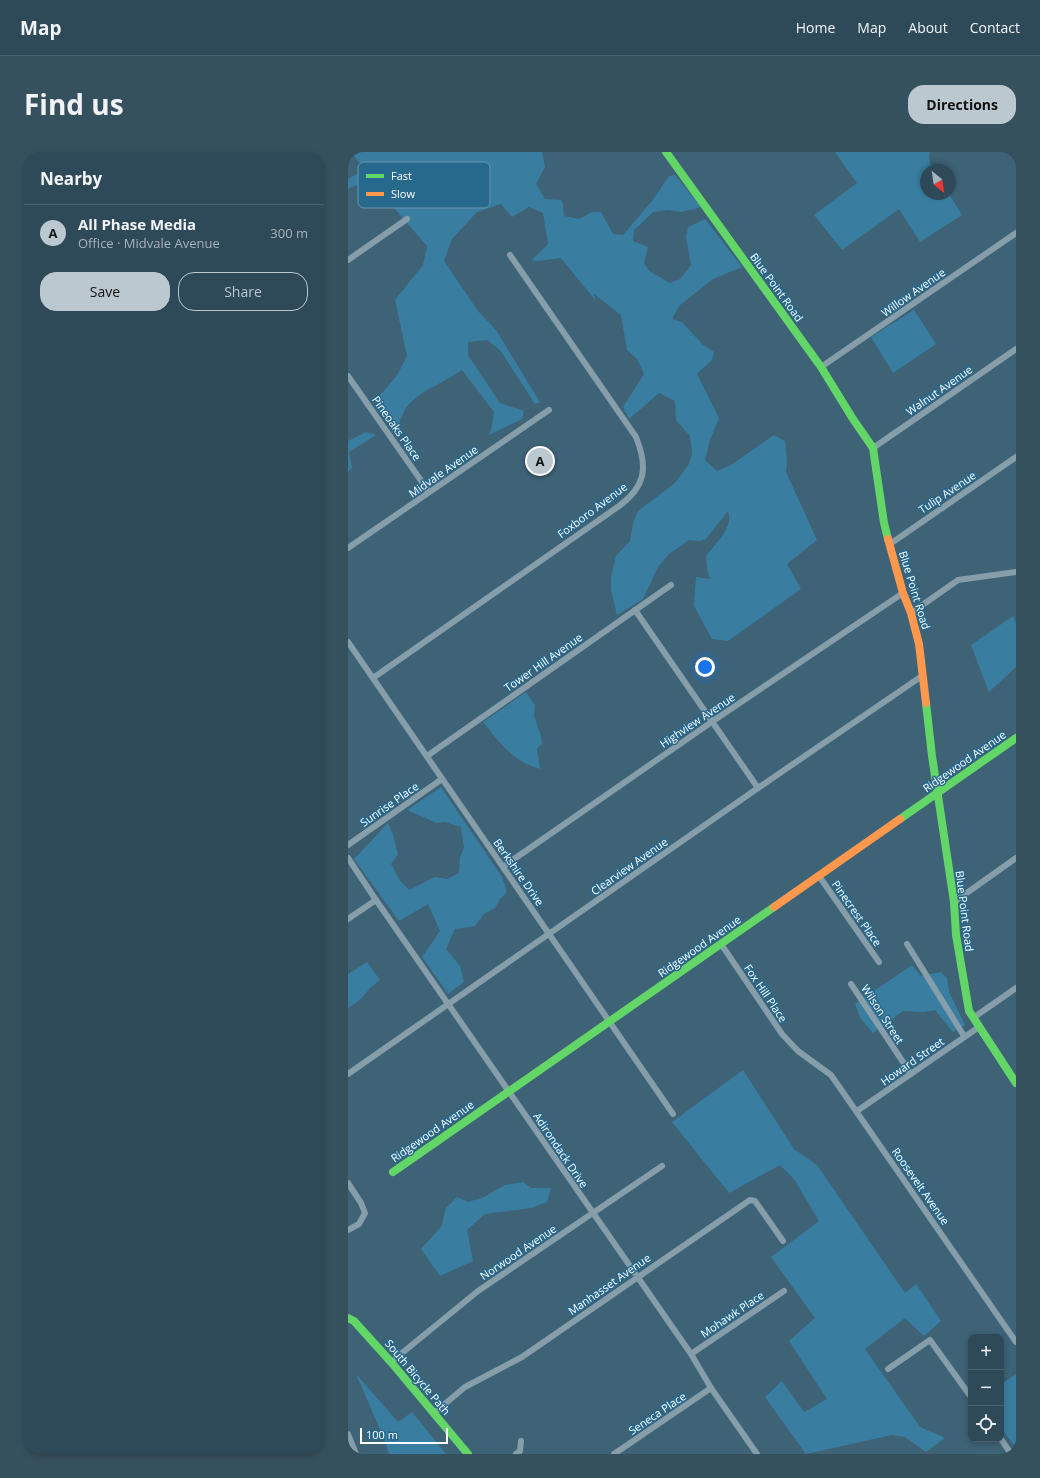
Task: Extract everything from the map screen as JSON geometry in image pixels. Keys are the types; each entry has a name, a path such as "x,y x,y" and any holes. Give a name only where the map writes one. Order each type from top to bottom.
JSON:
{"street":[{"name":"Blue Point Road","path":"666,152 821,367 873,448 884,523 919,644 946,858 954,902 957,942 969,1011 1016,1083"},
{"path":"348,260 407,219"},
{"name":"Willow Avenue","path":"821,367 1016,232"},
{"name":"Foxboro Avenue","path":"373,678 630,498 643,474 642,454 636,437 510,255"},
{"name":"Walnut Avenue","path":"873,448 1016,349"},
{"name":"Pineoaks Place","path":"348,376 429,492"},
{"name":"Midvale Avenue","path":"348,548 549,410"},
{"name":"Tulip Avenue","path":"890,544 1016,457"},
{"path":"911,613 958,580 1016,572"},
{"name":"Tower Hill Avenue","path":"427,756 671,585"},
{"name":"Highview Avenue","path":"504,866 713,721 903,593"},
{"path":"634,610 713,721 758,788"},
{"name":"Berkshire Drive","path":"348,642 504,866 673,1114"},
{"name":"Clearview Avenue","path":"348,1074 758,788 922,676"},
{"name":"Ridgewood Avenue","path":"393,1172 1016,738"},
{"name":"Sunrise Place","path":"348,845 442,779"},
{"name":"Adirondack Drive","path":"348,858 592,1214 691,1354 711,1388 757,1454"},
{"path":"954,902 1016,858"},
{"name":"Pinecrest Place","path":"819,876 879,962"},
{"path":"348,919 376,900"},
{"name":"Fox Hill Place","path":"721,944 782,1034 798,1051"},
{"path":"906,944 964,1036"},
{"name":"Wilson Street","path":"851,984 911,1074"},
{"path":"973,1018 1016,988"},
{"name":"Howard Street","path":"857,1111 979,1027"},
{"name":"Roosevelt Avenue","path":"798,1051 832,1075 1016,1342"},
{"name":"Norwood Avenue","path":"392,1362 478,1291 662,1166"},
{"path":"348,1183 361,1203 365,1213 359,1224 348,1230"},
{"name":"Manhasset Avenue","path":"434,1413 465,1387 522,1357 636,1277 750,1200 755,1201 783,1241"},
{"name":"Mohawk Place","path":"691,1354 784,1291"},
{"name":"South Bicycle Path","path":"348,1318 354,1321 392,1362 468,1454"},
{"path":"888,1369 930,1340 968,1393"},
{"name":"Seneca Place","path":"614,1454 711,1388"},
{"path":"348,1434 356,1454"},
{"path":"516,1454 520,1451 521,1441"},
{"path":"1003,1442 1012,1454"}],"shaded area":[{"path":"351,152 542,152 545,167 536,184 545,199 561,200 563,204 564,216 579,219 592,212 601,212 613,234 623,235 652,201 669,176 675,175 701,207 682,212 667,210 653,212 634,230 633,241 648,247 644,263 649,271 670,283 680,279 691,265 686,237 688,227 705,219 742,267 713,279 679,306 672,319 682,322 702,344 714,352 712,360 697,374 719,418 710,440 705,460 717,471 731,465 774,435 785,441 787,461 786,472 817,540 787,564 801,589 728,641 712,639 694,606 696,577 710,579 707,569 706,556 726,529 729,517 728,511 706,539 699,541 689,540 669,554 658,567 643,599 617,615 611,590 611,577 616,556 630,541 633,523 638,511 675,483 689,464 692,454 690,436 676,420 675,401 659,393 629,419 623,407 644,374 637,359 627,350 621,315 594,294 595,300 561,258 537,261 532,260 548,244 543,213 529,207 512,217 501,204 490,208 490,162 359,162"},
{"path":"835,152 930,152 929,157 931,164 920,164 920,200 953,200 962,215 920,242 899,209 842,250 814,215 857,183"},
{"path":"358,172 358,185 348,189 348,179 357,174"},
{"path":"394,208 489,208 477,212 452,239 444,261 478,311 496,330 540,402 535,404 500,350 487,340 468,342 468,355 500,403 524,411 522,419 489,435 494,412 462,370 421,394 409,404 394,435 374,400 384,391 398,374 407,356 395,300 423,265 427,246"},
{"path":"914,310 936,344 893,373 871,337"},
{"path":"366,432 376,435 349,452 352,468 348,472 348,441"},
{"path":"1013,616 1016,623 1016,667 989,692 971,645"},
{"path":"526,692 535,705 534,716 541,736 542,743 537,749 540,769 521,761 514,756 501,744 483,722"},
{"path":"441,787 502,877 507,892 500,899 495,908 484,914 475,926 455,929 446,949 460,966 464,982 448,994 422,957 440,931 428,904 399,921 354,859 388,823 398,854 391,864 399,879 409,890 435,877 447,879 459,873 460,857 464,848 461,827 445,822 437,823 407,810"},
{"path":"367,962 380,980 370,988 361,999 348,1008 348,974"},
{"path":"912,965 921,976 941,972 947,978 949,992 965,1025 953,1032 935,1010 924,1012 903,1011 873,1033 861,1019 855,1004"},
{"path":"743,1070 794,1149 817,1165 905,1293 916,1284 941,1321 924,1336 905,1318 865,1349 920,1427 945,1438 926,1452 905,1437 892,1435 806,1454 765,1397 782,1381 804,1412 827,1399 789,1341 815,1318 771,1257 819,1221 794,1179 780,1165 729,1193 672,1122"},
{"path":"523,1182 531,1188 551,1188 547,1202 531,1208 485,1214 467,1230 473,1261 440,1276 421,1249 441,1227 446,1208 457,1197 468,1202 484,1197 505,1185"},
{"path":"356,1374 398,1422 412,1412 446,1454 389,1454 385,1441"},
{"path":"1016,1374 1016,1443 1014,1445 1004,1433 1004,1382"}],"traffic: fast":[{"path":"666,152 821,367 873,448 884,523 888,539"},
{"path":"926,703 932,756 954,902 956,935 969,1011 1016,1083"},
{"path":"900,819 1016,738"},
{"path":"393,1172 774,907"},
{"path":"348,1318 354,1321 391,1362 468,1454"}],"traffic: slow":[{"path":"888,539 919,644 926,703"},
{"path":"774,907 900,819"}],"place":[{"name":"All Phase Media","path":"540,461"}]}
